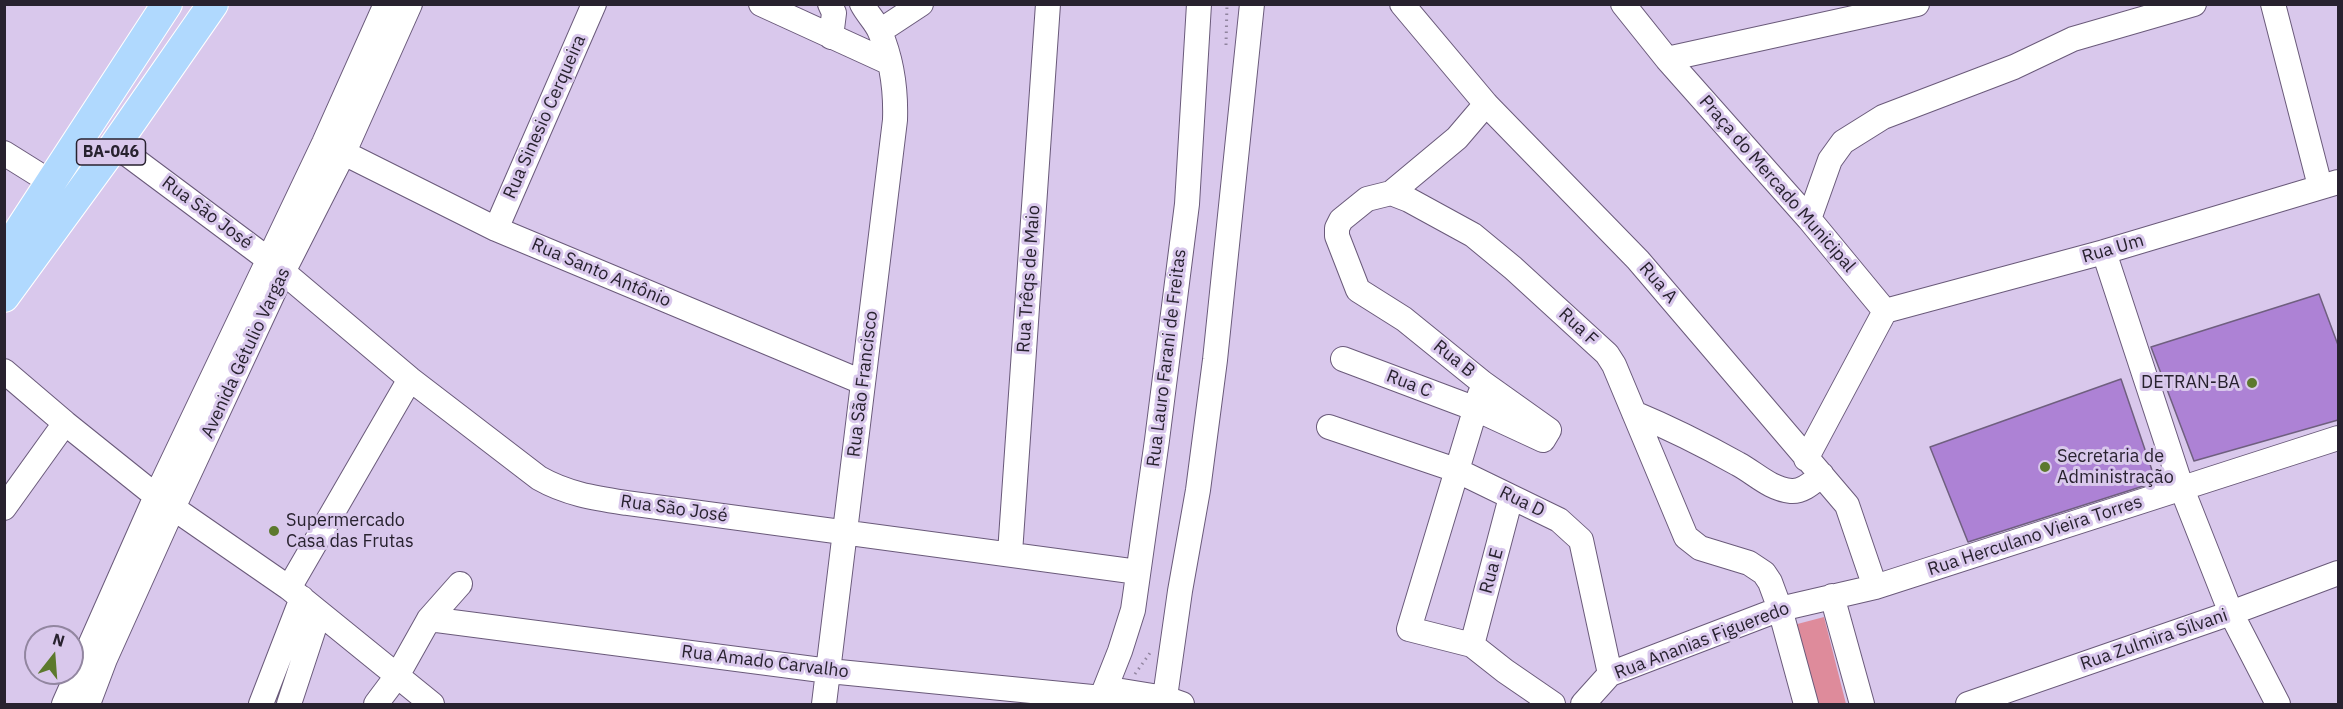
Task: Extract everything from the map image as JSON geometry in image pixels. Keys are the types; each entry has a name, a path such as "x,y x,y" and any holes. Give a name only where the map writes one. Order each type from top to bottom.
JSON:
{"main road":[{"name":"BA-046","path":"4,254 167,4"},
{"name":"BA-046","path":"4,297 115,145 213,4"}],"street":[{"name":"Avenida Gétulio Vargas","path":"64,705 96,656 237,348 334,148 380,42 386,4"},
{"name":"Avenida Gétulio Vargas","path":"380,42 410,4"},
{"name":"Rua Sinesio Cerqueira","path":"496,229 594,4"},
{"path":"761,4 890,63"},
{"path":"880,31 921,4"},
{"name":"Rua Trêqs de Maio","path":"1010,553 1048,4"},
{"name":"Rua Lauro Farani de Freitas","path":"1100,701 1133,610 1187,204 1199,4"},
{"path":"1170,702 1180,591 1198,490 1215,360 1252,4"},
{"name":"Rua A","path":"1402,4 1486,104 1638,260 1847,505 1875,587"},
{"name":"Praça do Mercado Municipal","path":"1623,4 1667,59 1809,219 1885,310"},
{"path":"1667,59 1917,4"},
{"path":"1809,219 1830,160 1843,141 1883,117 2014,68 2073,39 2194,4"},
{"path":"2273,4 2329,184"},
{"path":"831,37 832,9 862,5"},
{"name":"Rua São Francisco","path":"824,705 895,120 896,90 890,63 880,31 862,5"},
{"path":"1391,193 1457,138 1486,104"},
{"name":"Rua São José","path":"115,145 276,266 410,379 538,478 576,495 1138,572"},
{"name":"Rua Santo Antônio","path":"334,148 496,229 862,382"},
{"path":"4,153 52,183"},
{"name":"Rua Um","path":"1885,310 2104,252 2329,184"},
{"name":"Rua B","path":"1391,193 1367,199 1341,220 1337,228 1337,236 1358,290 1404,319 1483,383 1550,430"},
{"name":"Rua F","path":"1391,193 1437,214 1473,235 1587,335 1614,365 1686,537 1700,548 1744,561 1758,568 1770,582 1780,609 1806,705"},
{"path":"2104,252 2182,489 2231,613 2278,705"},
{"path":"1634,413 1674,430 1740,465 1773,487 1793,491 1802,490 1885,310"},
{"name":"Rua C","path":"1343,358 1476,409 1543,440 1550,430"},
{"path":"4,371 65,423 165,502 303,600 432,705"},
{"path":"303,600 290,703 264,698 303,600 410,379"},
{"path":"1483,383 1409,629 1472,645 1553,705"},
{"path":"4,508 65,423"},
{"name":"Rua D","path":"1329,427 1456,470 1558,520 1581,540 1610,674"},
{"name":"Rua Herculano Vieira Torres","path":"1832,596 1875,587 2338,438"},
{"name":"Rua E","path":"1472,645 1511,497"},
{"name":"Rua Zulmira Silvani","path":"1968,705 2338,573"},
{"path":"376,705 397,676 429,619 460,584"},
{"path":"1832,596 1862,705"},
{"name":"Rua Ananias Figueredo","path":"1583,705 1610,674 1780,609 1832,596"},
{"name":"Rua Amado Carvalho","path":"429,619 829,671 1100,701 1122,690 1170,702"},
{"name":"Avenida Gétulio Vargas","path":"87,705 96,656"}],"path":[{"path":"1149,656 1151,645"}],"shaded area":[{"path":"1824,617 1846,704 1806,704 1786,627"}],"building":[{"name":"DETRAN-BA","path":"2319,294 2338,345 2338,420 2194,461 2151,347"},
{"name":"Secretaria de Administração","path":"2121,379 2156,482 1968,542 1930,447"}],"place":[{"name":"DETRAN-BA","path":"2252,383"},
{"name":"Secretaria de Administração","path":"2045,467"},
{"name":"Supermercado Casa das Frutas","path":"274,531"}]}
